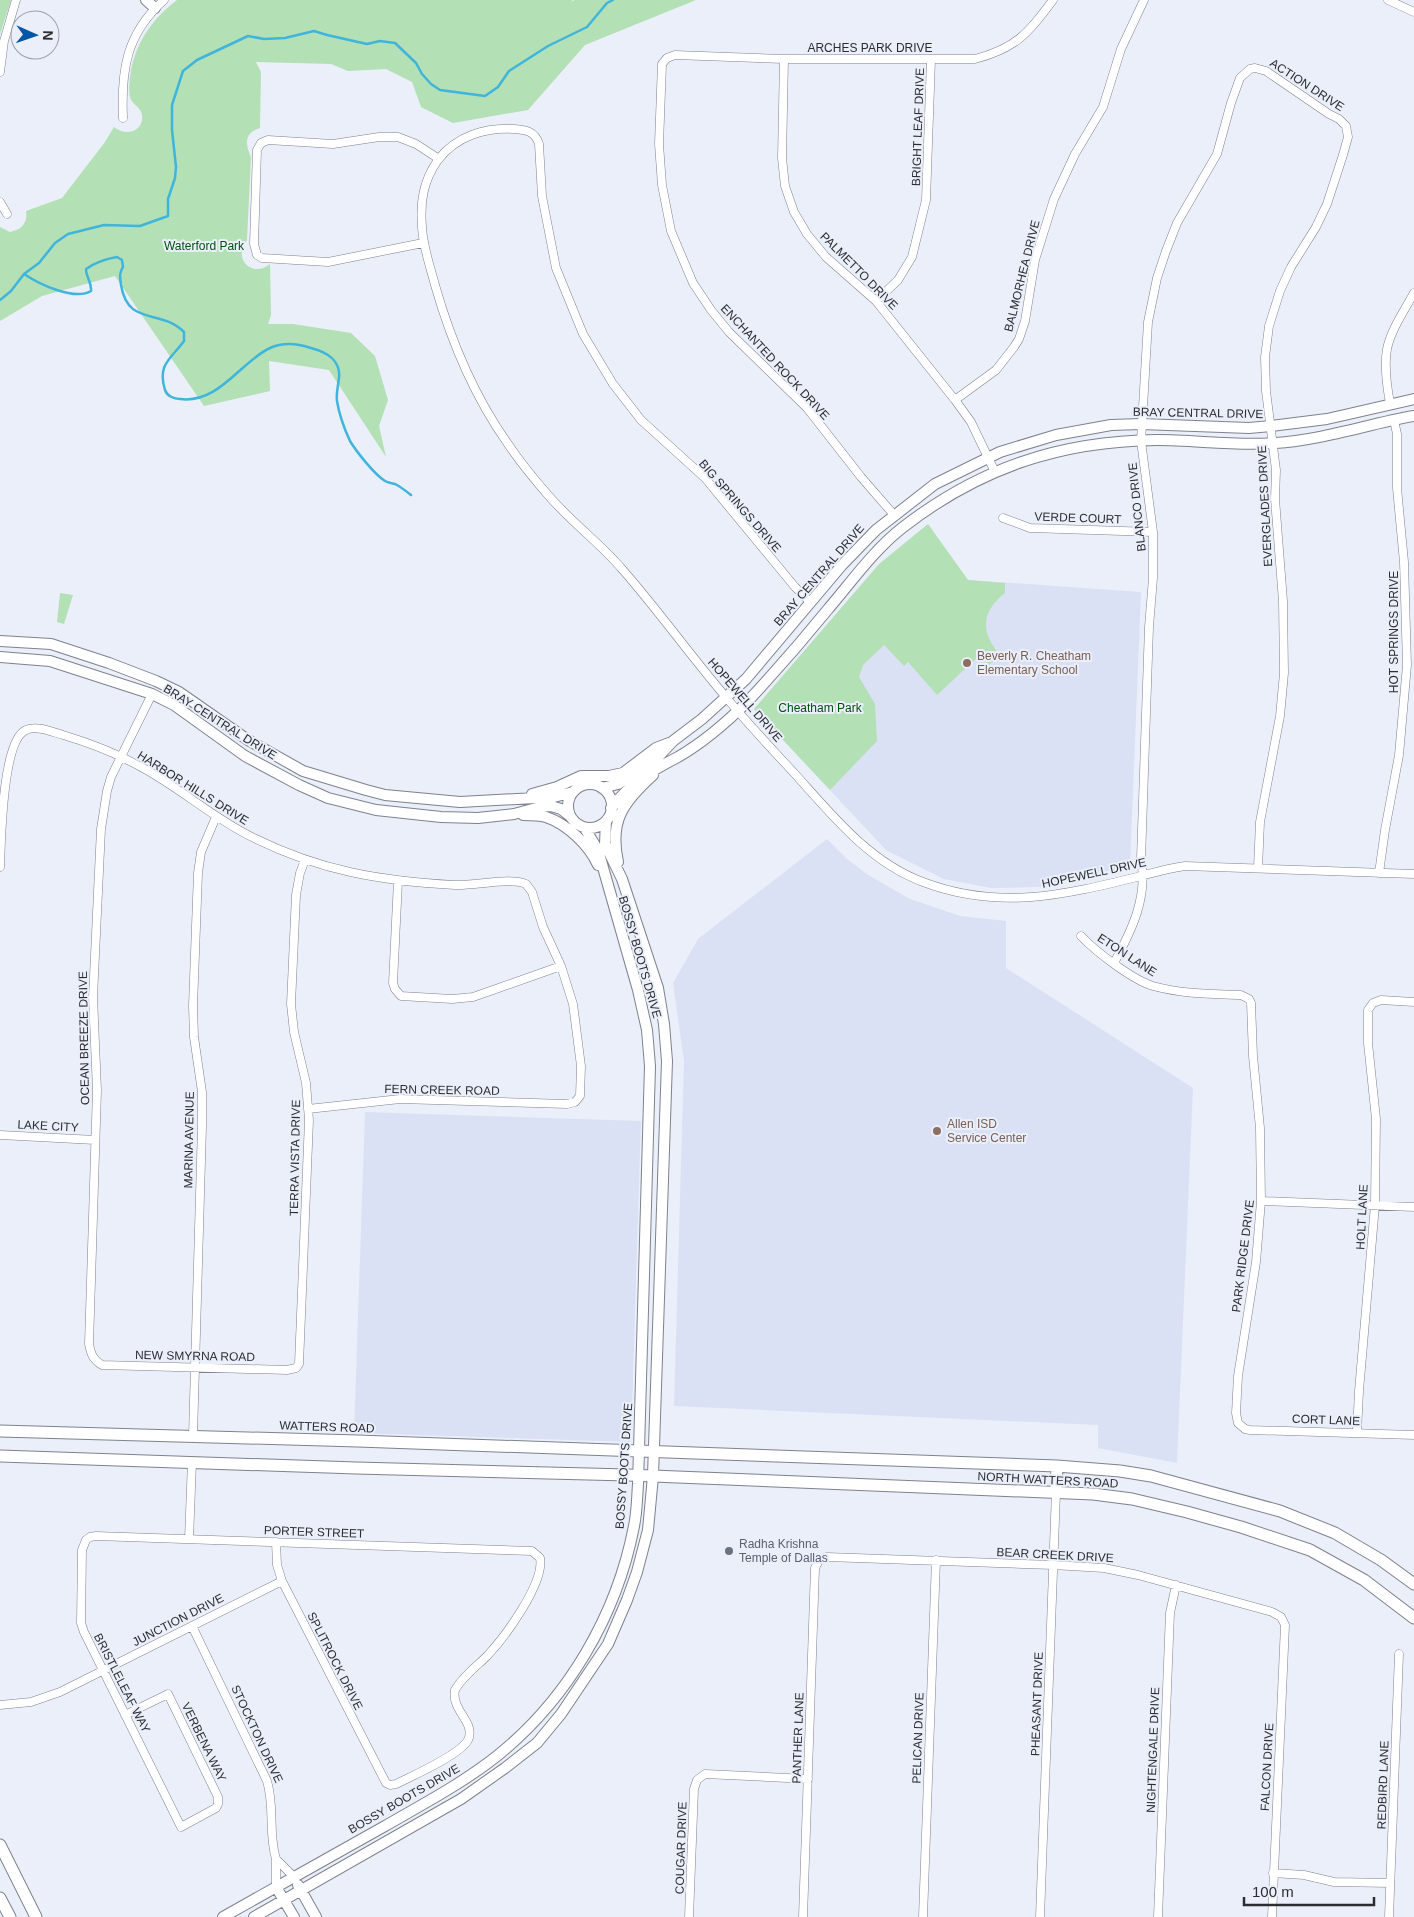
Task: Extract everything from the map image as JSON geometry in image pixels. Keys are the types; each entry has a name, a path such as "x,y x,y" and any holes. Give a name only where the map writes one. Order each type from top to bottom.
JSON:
{"main road":[{"name":"WATTERS ROAD","path":"0,1431 653,1452"},
{"name":"NORTH WATTERS ROAD","path":"653,1452 1057,1466 1120,1470 1151,1476 1280,1511 1335,1533 1381,1560 1414,1584"},
{"path":"0,1456 652,1476"},
{"path":"1056,1492 1057,1466"},
{"name":"NORTH WATTERS ROAD","path":"652,1476 1056,1492 1132,1499 1241,1527 1301,1547 1364,1580 1414,1618"},
{"path":"0,1845 36,1917"},
{"path":"0,1898 10,1917"}],"street":[{"path":"0,72 4,41 16,0"},
{"path":"146,0 155,8"},
{"path":"124,118 122,97 127,54 142,23 164,0"},
{"name":"ARCHES PARK DRIVE","path":"665,60 675,55 784,59 975,59 996,53 1029,31 1053,0"},
{"name":"BALMORHEA DRIVE","path":"955,400 996,370 1018,339 1024,321 1035,260 1054,199 1075,154 1103,107 1121,49 1144,0"},
{"path":"1388,0 1414,12"},
{"name":"PALMETTO DRIVE","path":"784,59 782,158 785,186 794,212 807,234 826,257 876,301 955,400 971,422 994,472"},
{"name":"BRIGHT LEAF DRIVE","path":"876,301 898,280 912,256 926,200 931,59"},
{"name":"ENCHANTED ROCK DRIVE","path":"665,60 661,69 660,99 662,185 671,231 694,283 711,310 729,332 806,408 894,515"},
{"name":"ACTION DRIVE","path":"1252,68 1266,71 1339,119 1347,128"},
{"name":"BLANCO DRIVE","path":"1114,963 1138,914 1144,875 1141,849 1153,578 1153,532 1141,441 1146,340 1158,278 1177,223 1217,154 1236,86 1245,72 1252,68"},
{"name":"HOPEWELL DRIVE","path":"528,130 501,128 478,132 461,140 438,159 426,181 420,204 423,243 445,319 466,371 507,443 549,496 625,572 738,711 850,834 878,858 920,881 957,893 995,899 1066,892 1186,866 1414,874"},
{"name":"EVERGLADES DRIVE","path":"1258,868 1260,822 1278,724 1284,673 1283,601 1276,528 1276,470 1266,391 1265,359 1270,326 1280,291 1291,266 1316,227 1327,204 1348,137 1347,128"},
{"name":"BIG SPRINGS DRIVE","path":"528,130 536,136 539,144 542,196 556,268 583,334 612,383 641,420 705,478 795,587 810,602"},
{"path":"423,243 328,262 266,258 257,255 254,248 254,239 257,150 261,143 268,140 333,144 379,137 398,137 416,144 438,159"},
{"path":"0,202 8,214"},
{"path":"1390,403 1386,380 1387,349 1399,320 1414,294"},
{"name":"BRAY CENTRAL DRIVE","path":"602,788 622,782 660,756 673,742 746,679 810,602 876,530 935,484 987,458 1056,434 1111,425 1141,424 1249,428 1327,419 1414,399"},
{"path":"622,879 614,840 615,828 619,817 630,799 648,780 678,756 710,735 738,711 853,579 901,529 944,499 1005,467 1081,446 1141,441 1273,443 1304,440 1414,416"},
{"name":"HOT SPRINGS DRIVE","path":"1379,873 1399,755 1407,665 1404,562 1397,488 1397,434 1394,420"},
{"name":"VERDE COURT","path":"1003,518 1030,528 1153,532"},
{"name":"BRAY CENTRAL DRIVE","path":"0,641 51,644 156,681 179,692 248,740 303,771 385,795 438,801 482,802 554,797 573,792"},
{"name":"BRAY CENTRAL DRIVE","path":"0,657 50,661 152,694 174,705 245,756 328,798 376,810 441,817 478,818 514,814 551,806 561,809 570,816"},
{"name":"OCEAN BREEZE DRIVE","path":"95,1361 89,1344 96,1064 92,997 101,829 106,791 152,694"},
{"name":"HARBOR HILLS DRIVE","path":"0,867 3,803 14,742 26,730 34,728 53,732 121,757 155,775 216,817 263,842 305,860 344,871 398,881 457,885 516,881 526,884 532,892 543,927 561,966"},
{"path":"519,798 557,788 581,776 608,776 622,772 656,748 673,742"},
{"path":"611,808 610,798 602,788 592,784 585,785 573,792 568,805 570,816 576,823 584,827 596,828 606,821 611,808 635,782 663,763 678,756"},
{"path":"514,814 543,816 568,830 578,838 593,857 606,884"},
{"name":"MARINA AVENUE","path":"193,1436 202,1118 202,1092 194,1037 194,958 201,852 216,817"},
{"name":"BOSSY BOOTS DRIVE","path":"254,1917 461,1798 537,1743 555,1721 608,1644 627,1600 648,1530 653,1452 667,1061 664,1024 658,988 622,879 605,844 606,821"},
{"name":"BOSSY BOOTS DRIVE","path":"223,1917 446,1791 497,1756 532,1724 562,1689 591,1645 611,1605 635,1524 639,1452 650,1066 643,1008 606,884 598,850 584,827"},
{"name":"TERRA VISTA DRIVE","path":"296,1368 300,1359 308,1109 304,1073 294,1032 291,1004 296,895 300,873 305,860"},
{"path":"398,881 393,983 397,993 406,997 457,999 472,997 561,966"},
{"name":"ETON LANE","path":"1081,936 1096,951 1151,985 1177,991 1241,995 1250,1000"},
{"name":"FERN CREEK ROAD","path":"308,1109 400,1100 567,1104 576,1102 580,1096 580,1055 573,1004 561,966"},
{"name":"PARK RIDGE DRIVE","path":"1240,1425 1236,1413 1238,1376 1256,1262 1261,1201 1260,1128 1252,1042 1253,1007 1250,1000"},
{"name":"HOLT LANE","path":"1357,1432 1358,1391 1375,1205 1376,1120 1368,1043 1368,1014 1372,1004 1381,1000 1414,1002"},
{"name":"LAKE CITY","path":"0,1135 95,1140"},
{"path":"1261,1201 1414,1207"},
{"name":"NEW SMYRNA ROAD","path":"95,1361 102,1365 112,1366 287,1370 296,1368"},
{"name":"CORT LANE","path":"1240,1425 1250,1430 1414,1435"},
{"path":"189,1539 192,1462"},
{"name":"PHEASANT DRIVE","path":"1040,1917 1056,1492"},
{"name":"PORTER STREET","path":"86,1540 96,1536 532,1551 540,1558 541,1569 523,1607 499,1641 457,1686 454,1694 455,1702 468,1726 469,1736"},
{"name":"BRISTLELEAF WAY","path":"86,1540 82,1550 81,1623 181,1827"},
{"name":"SPLITROCK DRIVE","path":"276,1542 276,1564 282,1581 383,1780 390,1785 396,1784 446,1758 463,1746 469,1736"},
{"name":"BEAR CREEK DRIVE","path":"820,1560 827,1557 936,1560 1120,1570 1277,1614 1282,1619"},
{"name":"PANTHER LANE","path":"803,1917 815,1568 820,1560"},
{"name":"PELICAN DRIVE","path":"923,1917 936,1560"},
{"name":"JUNCTION DRIVE","path":"0,1705 31,1702 46,1697 103,1671 282,1581"},
{"name":"NIGHTENGALE DRIVE","path":"1158,1917 1170,1612 1176,1585"},
{"name":"FALCON DRIVE","path":"1272,1917 1285,1625 1282,1619"},
{"name":"STOCKTON DRIVE","path":"192,1626 267,1781 271,1794 272,1841 276,1859 276,1887 294,1917"},
{"name":"REDBIRD LANE","path":"1389,1917 1399,1654"},
{"name":"VERBENA WAY","path":"125,1715 168,1694 219,1800 213,1810 181,1827"},
{"path":"497,1756 505,1768"},
{"name":"COUGAR DRIVE","path":"689,1917 694,1788 697,1780 705,1774 808,1779"},
{"path":"276,1859 294,1877 316,1917"},
{"path":"1273,1873 1304,1875 1334,1882 1390,1883"}],"shaded area":[{"name":"Beverly R. Cheatham Elementary School","path":"928,524 968,580 1141,592 1130,866 1039,887 991,888 944,879 886,850 754,709"},
{"name":"Allen ISD Service Center","path":"827,839 847,859 868,875 910,899 960,916 1006,921 1006,968 1193,1088 1177,1463 1098,1448 1098,1425 674,1406 684,1061 673,983 698,939"},
{"path":"365,1112 641,1121 631,1442 354,1433"}],"green space":[{"path":"0,0 11,0 0,34"},
{"name":"Waterford Park","path":"177,0 573,0 570,2 575,0 696,0 585,45 528,110 453,123 421,107 412,82 386,69 348,71 331,64 256,62 261,72 260,128 251,133 247,140 251,157 247,240 243,247 243,259 251,268 263,268 270,264 271,315 268,324 293,324 351,333 375,356 388,400 379,426 386,457 329,370 269,361 270,391 204,406 115,276 42,296 0,321 0,227 10,232 18,229 25,222 26,211 62,198 105,142 114,127 126,132 131,132 138,128 142,116 140,109 131,100 129,91 131,70 137,49 153,22"},
{"name":"Cheatham Park","path":"928,524 968,580 1005,583 1005,593 991,607 986,623 989,638 993,647 1000,655 989,665 980,655 937,695 908,662 904,666 884,645 863,665 859,677 875,704 877,741 830,790 754,709 879,564"},
{"path":"60,593 73,595 64,624 57,622"}],"waterway":[{"path":"0,300 11,291 24,274 39,263 55,243 68,234 104,225 140,226 168,216 168,199 175,178 176,167 172,130 172,105 183,71 197,60 248,36 264,39 285,38 314,31 367,44 380,41 395,43 416,63 422,74 431,84 440,90 485,96 498,87 509,71 548,46 587,27 607,3 613,0"},
{"path":"24,274 57,290 66,293 84,294 91,291 86,269 108,259 117,257 122,260 121,285 130,307 146,315 165,320 184,332 184,341 167,362 163,374 165,390 175,398 194,399 218,389 259,354 275,346 286,344 301,345 327,355 332,358 338,367 337,401 350,441 381,478 386,482 397,485 411,495"}],"place":[{"name":"Beverly R. Cheatham Elementary School","path":"967,663"},
{"name":"Allen ISD Service Center","path":"937,1131"},
{"name":"Radha Krishna Temple of Dallas","path":"729,1551"}]}
